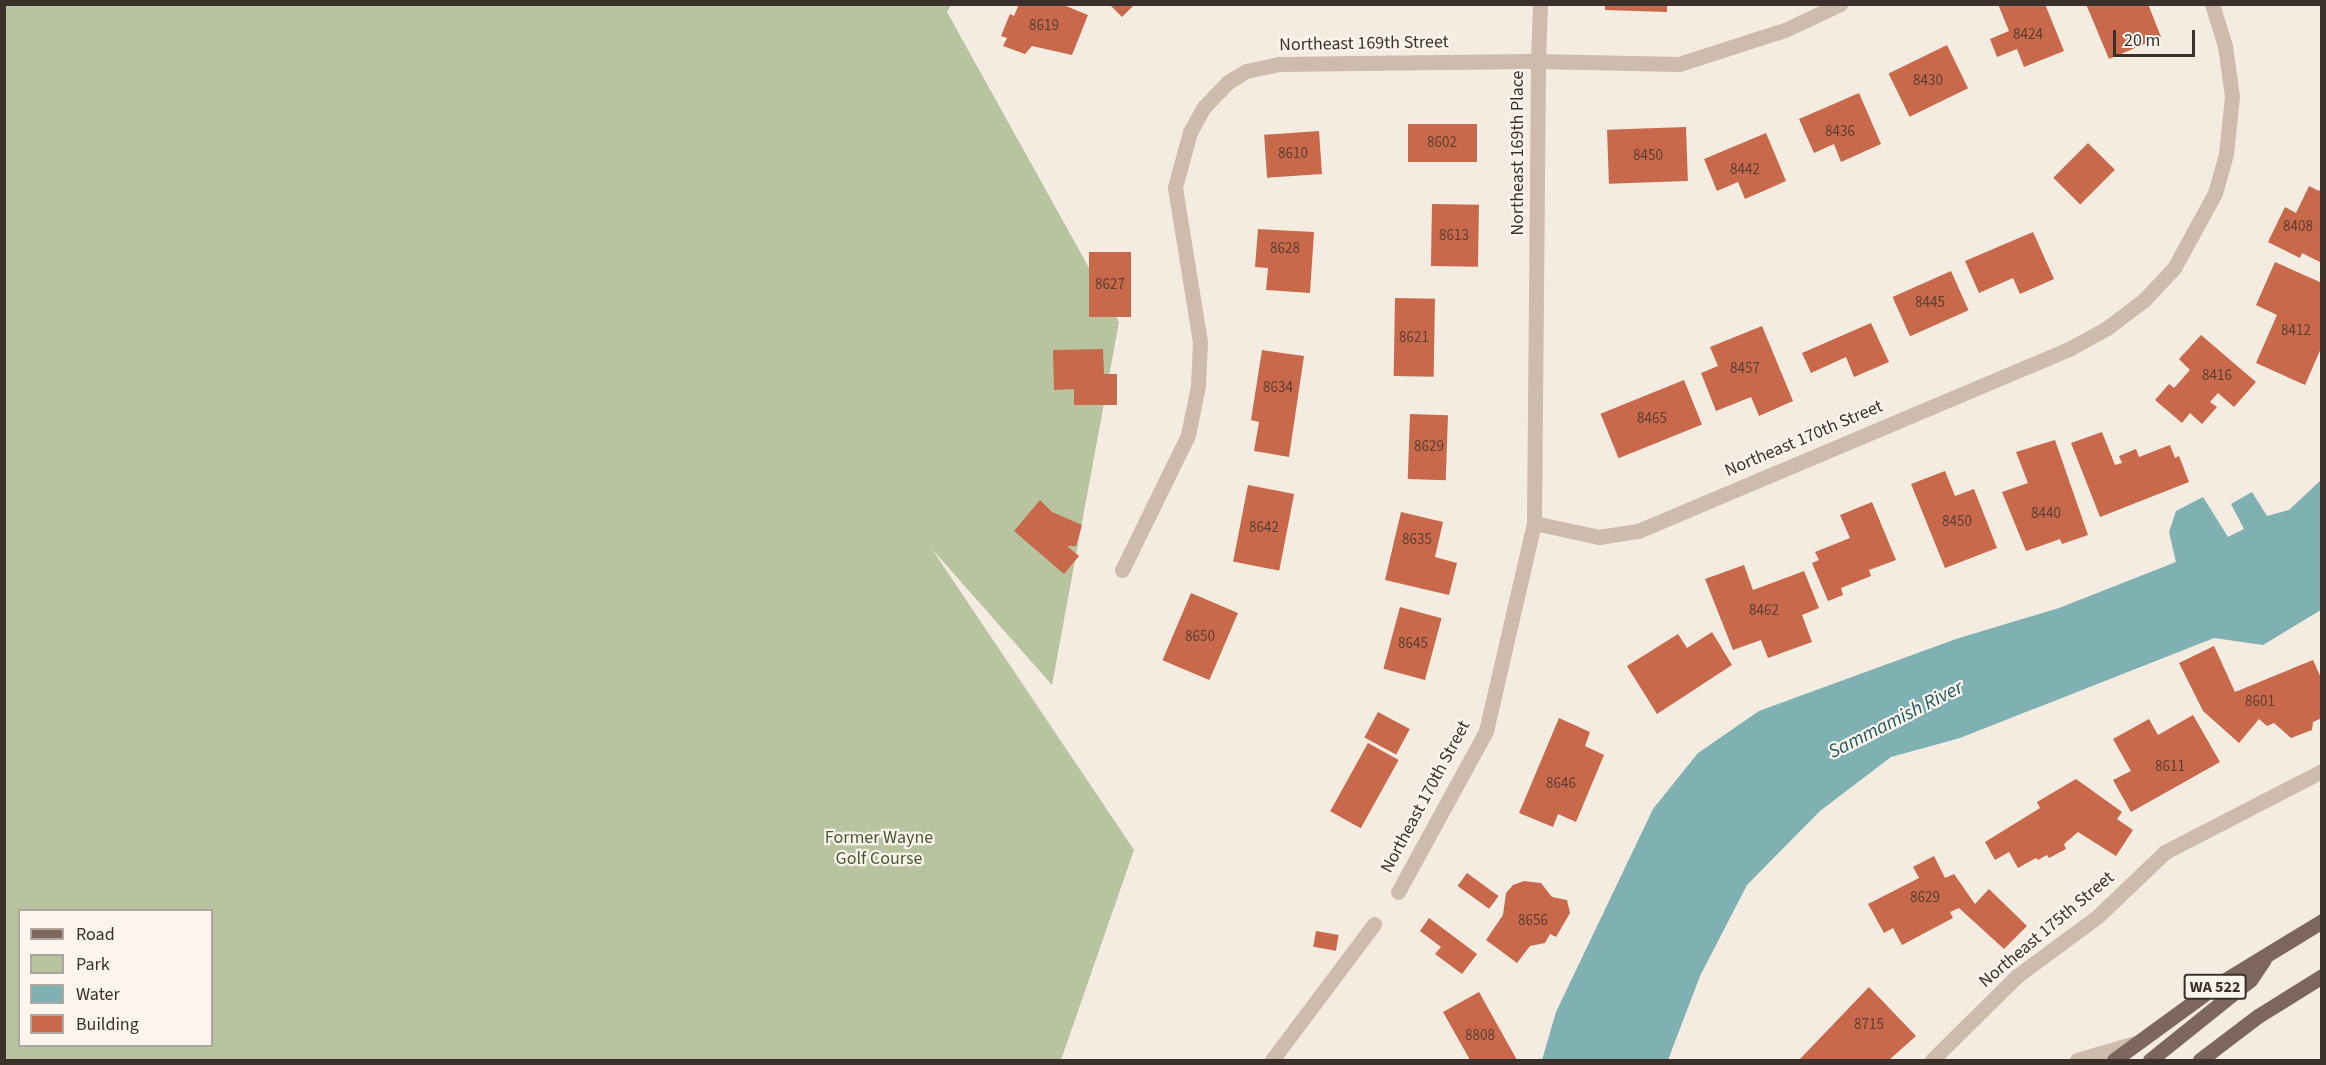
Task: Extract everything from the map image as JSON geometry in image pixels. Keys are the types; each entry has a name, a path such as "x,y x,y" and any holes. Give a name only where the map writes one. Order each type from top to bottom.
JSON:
{"main road":[{"name":"WA 522","path":"2114,1060 2135,1043 2268,954 2322,921"},
{"path":"2150,1060 2250,980 2268,954"},
{"name":"WA 522","path":"2200,1060 2258,1016 2322,976"}],"street":[{"path":"1538,61 1540,4"},
{"name":"Northeast 169th Place","path":"1534,523 1538,61 1679,64 1785,30 1840,4"},
{"name":"Northeast 170th Street","path":"1398,892 1486,731 1534,523 1599,537 1638,531 2068,349 2107,328 2144,300 2174,268 2196,233 2215,193 2226,154 2232,96 2225,46 2212,4"},
{"name":"Northeast 169th Street","path":"1122,570 1188,435 1198,386 1200,342 1175,187 1190,132 1204,107 1228,82 1246,71 1278,64 1538,61"},
{"name":"Northeast 175th Street","path":"1932,1060 2017,976 2098,916 2165,852 2322,771"},
{"path":"1272,1060 1374,924"},
{"path":"2077,1060 2135,1043"}],"green space":[{"name":"Former Wayne Golf Course","path":"5,5 951,5 947,12 1119,322 1052,685 932,549 1134,850 1061,1060 5,1060"}],"water":[{"name":"Sammamish River","path":"2321,480 2321,610 2263,645 2214,638 1960,738 1891,757 1820,811 1747,885 1700,976 1668,1060 1542,1060 1556,1012 1653,809 1698,753 1759,711 1956,639 2059,608 2176,562 2169,532 2176,511 2203,497 2228,537 2244,529 2231,504 2252,492 2267,516 2289,510"}],"building":[{"path":"1019,4 1061,4 1088,15 1072,55 1032,46 1025,54 1003,46 1007,38 1001,36 1010,14 1014,16"},
{"path":"1605,4 1667,4 1667,12 1605,10"},
{"path":"1998,4 2045,4 2064,51 2024,67 2017,49 1997,57 1990,39 2009,31"},
{"path":"2086,4 2148,4 2161,37 2109,59"},
{"path":"1110,5 1134,5 1122,17"},
{"path":"1947,45 1968,88 1910,117 1889,73"},
{"path":"1859,93 1881,144 1841,162 1834,144 1814,153 1799,119"},
{"path":"1408,124 1477,124 1477,162 1408,162"},
{"path":"1686,127 1688,181 1609,184 1607,130"},
{"path":"1319,131 1322,174 1267,178 1264,135"},
{"path":"1766,133 1786,181 1745,199 1738,182 1717,191 1704,159"},
{"path":"2088,143 2115,170 2080,205 2053,178"},
{"path":"2309,186 2319,191 2322,186 2322,263 2302,253 2300,258 2268,242 2285,207 2296,213"},
{"path":"1432,204 1479,205 1478,267 1431,266"},
{"path":"1258,229 1314,232 1310,293 1266,290 1268,268 1255,267"},
{"path":"2033,232 2054,279 2020,294 2013,278 1979,293 1965,261"},
{"path":"1089,252 1131,252 1131,317 1089,317"},
{"path":"2275,262 2322,283 2322,346 2305,385 2256,363 2277,315 2256,305"},
{"path":"1951,271 1968,310 1910,336 1893,297"},
{"path":"1395,298 1435,299 1434,377 1394,376"},
{"path":"1871,323 1889,362 1854,377 1846,357 1811,373 1802,353"},
{"path":"1762,326 1793,401 1759,416 1751,397 1716,411 1701,373 1718,366 1710,347"},
{"path":"2201,335 2256,382 2234,407 2218,393 2210,402 2217,407 2202,424 2190,413 2182,423 2155,400 2169,384 2174,388 2190,370 2179,359"},
{"path":"1103,349 1104,374 1117,374 1117,405 1074,405 1074,389 1054,390 1053,350"},
{"path":"1262,350 1304,356 1289,457 1254,451 1259,422 1251,420"},
{"path":"1684,380 1702,425 1619,458 1601,414"},
{"path":"1410,414 1448,415 1446,480 1408,479"},
{"path":"2102,432 2115,465 2122,463 2119,456 2136,449 2139,457 2170,445 2175,458 2179,456 2189,482 2100,517 2071,443"},
{"path":"2055,440 2088,535 2062,544 2060,539 2026,551 2002,492 2028,483 2016,452"},
{"path":"1945,471 1955,496 1974,489 1997,548 1945,568 1911,484"},
{"path":"1248,485 1294,494 1279,571 1233,562"},
{"path":"1040,500 1052,512 1082,525 1076,546 1067,546 1079,556 1064,574 1014,531"},
{"path":"1872,502 1896,560 1869,570 1871,576 1841,588 1843,595 1828,601 1812,563 1819,560 1815,552 1850,538 1840,515"},
{"path":"1401,512 1443,522 1435,557 1457,563 1449,595 1385,580"},
{"path":"1744,565 1753,590 1804,571 1819,608 1802,615 1812,642 1768,658 1761,640 1733,650 1705,579"},
{"path":"1191,593 1238,613 1209,680 1162,660"},
{"path":"1400,607 1442,618 1425,680 1383,669"},
{"path":"1712,632 1732,665 1657,714 1627,666 1678,634 1687,648"},
{"path":"2214,646 2235,692 2313,660 2322,680 2322,718 2313,722 2312,730 2291,738 2274,723 2267,726 2259,719 2239,743 2203,711 2179,663"},
{"path":"1378,712 1410,729 1396,755 1364,738"},
{"path":"2193,715 2220,762 2131,812 2113,780 2131,771 2113,739 2149,719 2158,735"},
{"path":"1559,718 1590,732 1585,746 1604,755 1576,822 1558,814 1553,827 1519,813"},
{"path":"1368,743 1399,760 1361,828 1330,811"},
{"path":"2076,779 2122,812 2117,819 2133,830 2116,856 2078,832 2064,844 2066,849 2049,858 2047,855 2038,860 2036,858 2018,868 2009,852 1995,860 1985,842 2040,808 2037,802"},
{"path":"1934,856 1945,878 1954,874 1975,904 1989,889 2027,926 2004,949 1959,908 1950,912 1953,918 1902,945 1893,928 1884,933 1868,904 1919,878 1913,867"},
{"path":"1467,873 1499,896 1489,909 1458,886"},
{"path":"1524,881 1541,883 1552,897 1567,900 1570,913 1556,937 1550,934 1545,943 1530,946 1517,963 1486,940 1503,915 1506,893 1513,885"},
{"path":"1429,918 1477,954 1462,974 1435,954 1441,947 1420,931"},
{"path":"1316,931 1339,935 1336,951 1313,947"},
{"path":"1869,987 1916,1036 1889,1060 1799,1060"},
{"path":"1479,992 1517,1060 1470,1060 1443,1012"}]}
